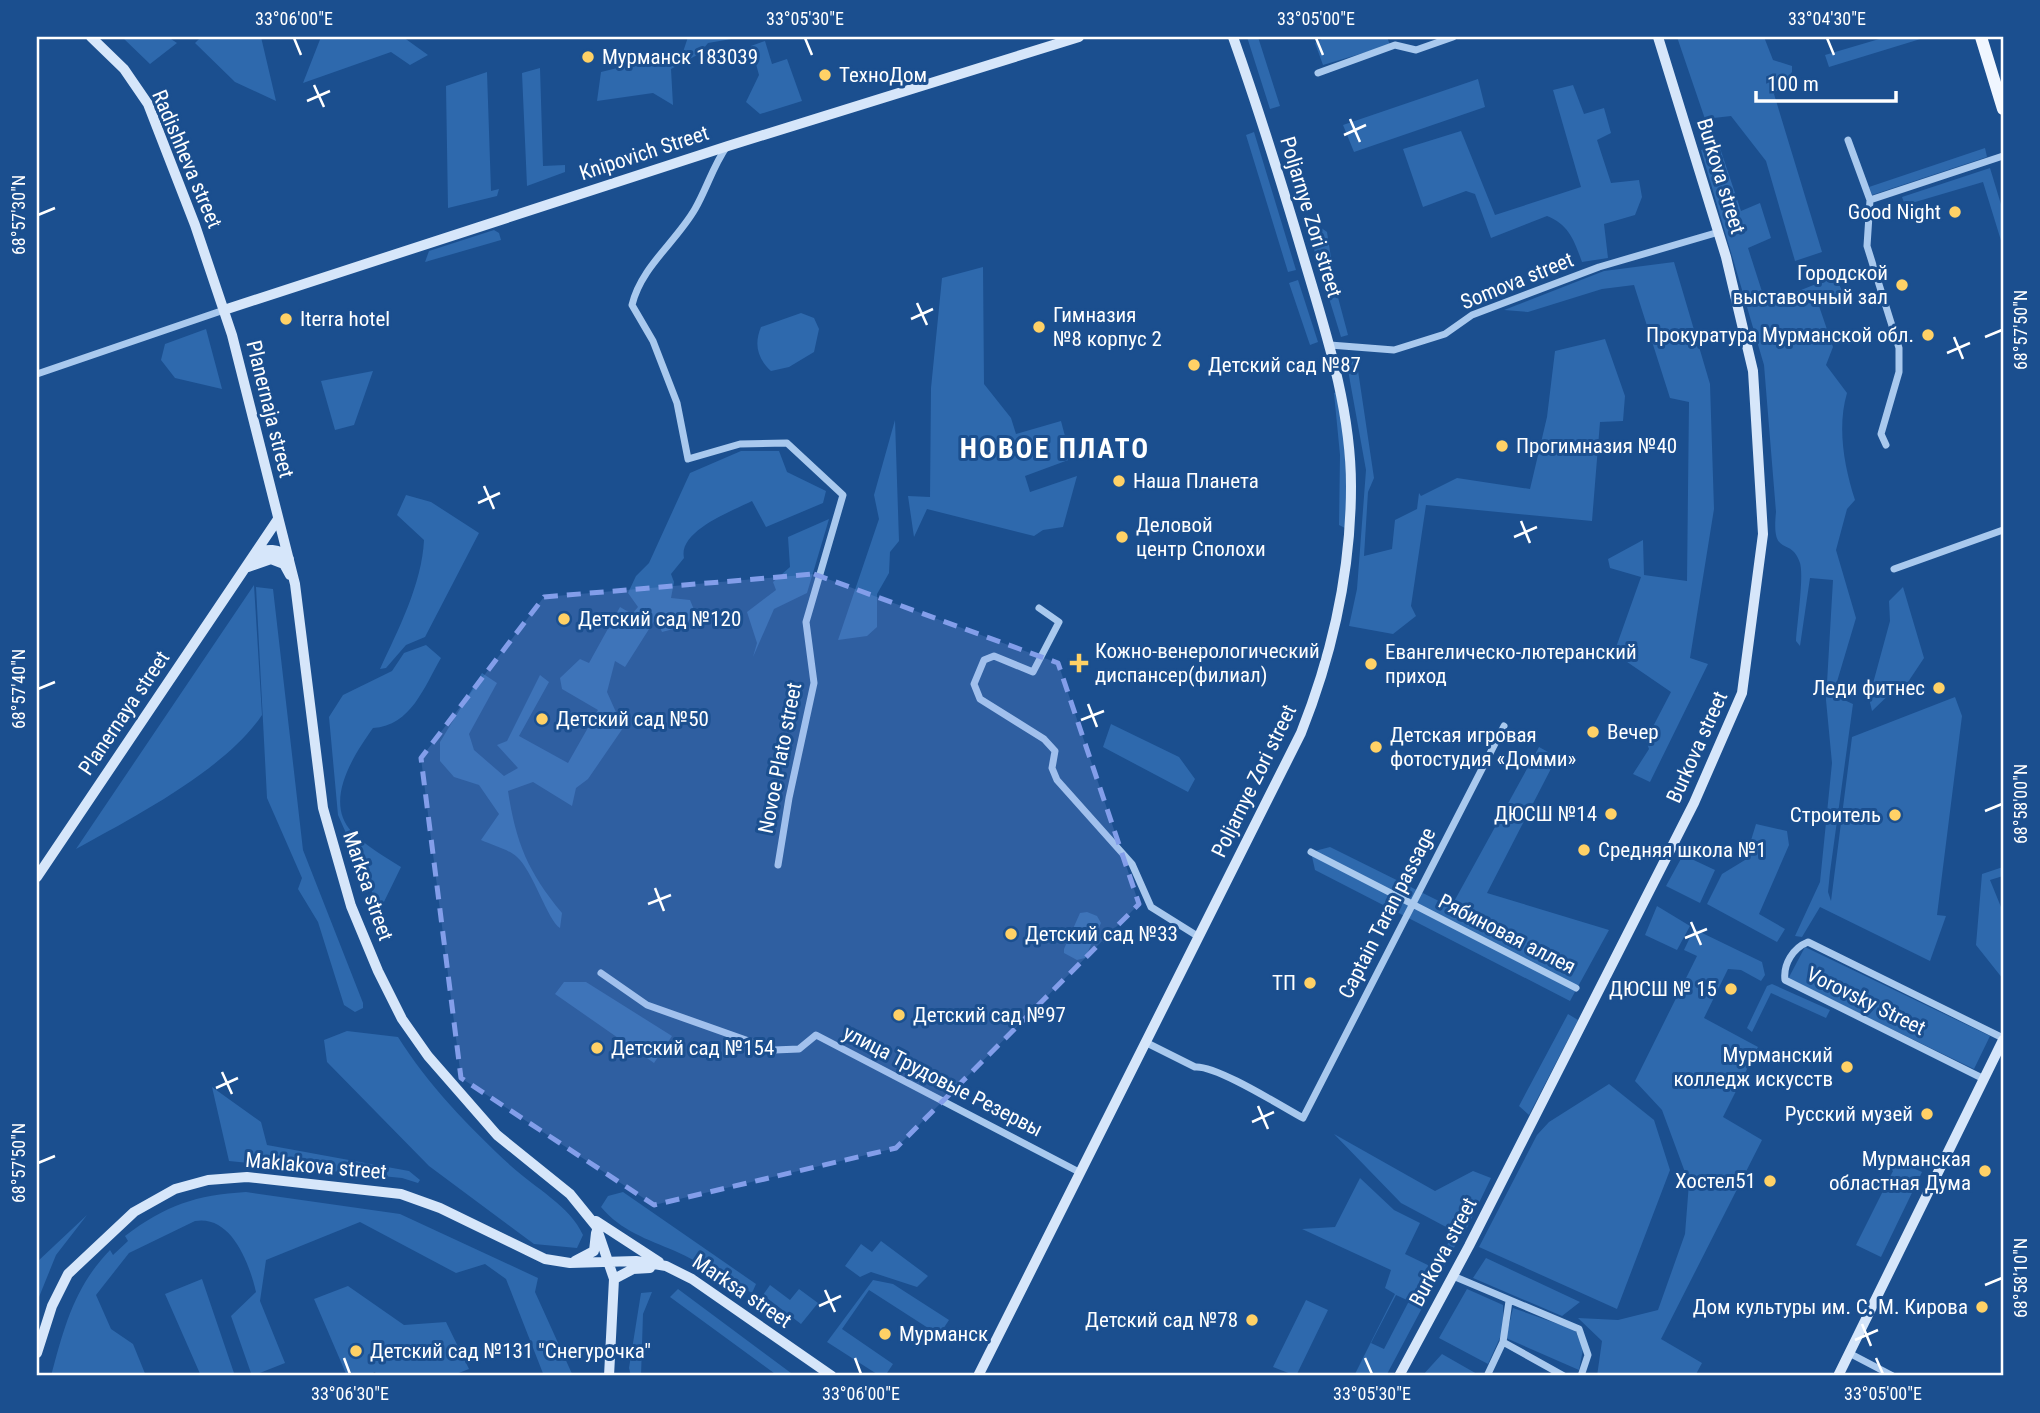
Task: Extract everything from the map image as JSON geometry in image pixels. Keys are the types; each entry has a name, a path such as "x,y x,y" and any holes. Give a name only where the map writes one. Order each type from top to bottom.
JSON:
{"main road":[{"name":"Radishheva street","path":"91,37 124,69 148,104 178,176 224,310"},
{"name":"Knipovich Street","path":"224,310 728,146 1079,37"},
{"name":"Poljarnye Zori street","path":"978,1376 1301,733 1323,674 1335,624 1346,562 1351,486 1342,400 1329,345 1233,37"},
{"name":"Burkova street","path":"1399,1376 1453,1276 1694,803 1742,693 1762,549 1760,474 1749,344 1719,232 1658,37"},
{"path":"1981,37 2003,109"},
{"name":"Planernaja street","path":"224,310 278,519"},
{"path":"251,560 278,519"},
{"name":"Marksa street","path":"278,519 295,584 317,772 328,831 351,906 378,971 402,1019 463,1100 497,1135 570,1194 586,1212"},
{"path":"251,560 260,552 274,549 283,552 289,559"},
{"name":"Planernaya street","path":"37,877 251,560"},
{"path":"243,570 262,560 277,560 284,564 295,584"},
{"path":"1838,1376 1984,1079 1999,1060 2003,1039"},
{"name":"Maklakova street","path":"37,1353 52,1306 78,1262 140,1208 175,1189 208,1180 269,1178 401,1194 440,1208 525,1251 574,1263"},
{"path":"586,1212 596,1227 610,1261 614,1279 609,1376"},
{"path":"586,1212 615,1236 666,1266"},
{"path":"574,1263 594,1251 596,1227"},
{"name":"Marksa street","path":"574,1263 636,1261 666,1266 692,1279 832,1376"},
{"path":"614,1279 633,1269 666,1266"}],"street":[{"path":"1318,73 1395,46 1416,50 1453,37"},
{"path":"1848,140 1870,200 1867,246 1899,348 1899,372 1881,434 1886,444"},
{"path":"728,146 715,165 694,211 641,280 632,304 653,341 677,402 688,459 740,444 788,443 844,495 806,622 814,682 789,798 778,865"},
{"path":"1870,200 2003,156"},
{"name":"Somova street","path":"1329,345 1394,350 1445,334 1472,315 1599,267 1719,232"},
{"path":"37,374 224,310"},
{"path":"1894,569 2003,530"},
{"path":"1039,608 1059,622 1044,655 1032,672 994,656 984,660 974,684 980,699 1044,739 1055,751 1052,768 1057,780 1132,864 1151,907 1199,937"},
{"name":"Captain Taran passage","path":"1145,1042 1195,1067 1203,1066 1224,1076 1303,1118 1504,726"},
{"name":"Рябиновая аллея","path":"1311,852 1411,906 1576,988"},
{"path":"1984,1079 1784,980 1783,971 1797,947 1808,942 2003,1039"},
{"name":"улица Трудовые Резервы","path":"601,973 647,1005 774,1051 799,1049 816,1035 1079,1172"},
{"path":"1453,1276 1579,1329 1588,1355 1581,1376"},
{"path":"1487,1376 1503,1342 1509,1301"},
{"path":"1503,1342 1564,1376"},
{"path":"1849,1353 1893,1376"}],"highlighted area":[{"path":"814,574 1058,663 1139,904 896,1148 654,1205 461,1078 421,758 544,597"}],"shaded area":[{"path":"122,37 168,37 177,43 150,64"},
{"path":"201,37 261,37 276,101 235,82 195,43"},
{"path":"321,37 403,37 428,55 410,65 391,52 303,83"},
{"path":"688,37 743,37 708,43 699,54 671,69 673,105 653,93 597,101 601,72 683,52"},
{"path":"1247,37 1258,37 1280,106 1270,109"},
{"path":"1325,37 1387,37 1390,45 1323,65 1315,43"},
{"path":"1677,37 1764,37 1773,60 1792,66 1792,72 1774,94 1822,252 1795,261 1766,161 1731,116 1705,119"},
{"path":"1886,37 1927,37 1829,67 1825,55"},
{"path":"765,41 772,64 787,59 802,101 760,114 746,102 759,75 751,46"},
{"path":"540,68 543,166 565,165 565,172 527,186 522,73"},
{"path":"487,72 491,191 499,189 497,196 448,208 446,86"},
{"path":"1478,79 1485,107 1354,152 1343,125"},
{"path":"1573,85 1584,114 1604,108 1611,133 1597,140 1611,183 1639,180 1642,197 1635,215 1604,224 1608,258 1582,262 1566,229 1547,216 1491,238 1475,194 1466,191 1423,207 1403,149 1461,131 1495,215 1581,187 1553,90"},
{"path":"1254,132 1296,270 1288,272 1246,135"},
{"path":"1719,145 1741,211 1760,203 1771,238 1748,248 1766,304 1836,276 1843,294 1819,306 1833,347 1826,365 1847,393 1842,419 1843,447 1855,500 1847,509 1836,550 1856,618 1833,695 1853,704 1830,872 1828,892 1831,901 1852,737 1955,697 1962,716 1937,915 1946,916 1930,961 1820,907 1802,937 1795,936 1820,882 1832,763 1826,700 1833,580 1810,578 1800,646 1796,641 1801,569 1796,555 1779,542 1776,536 1764,365 1701,150"},
{"path":"1985,148 1987,157 1872,195 1869,187"},
{"path":"1990,168 2003,211 2003,247 1983,182 1905,205 1902,197"},
{"path":"1313,222 1327,232 1336,290 1348,335 1341,337 1308,230"},
{"path":"494,230 499,233 501,240 425,262 429,251"},
{"path":"1674,262 1710,384 1714,509 1690,658 1708,664 1650,782 1633,774 1649,749 1646,740 1671,692 1614,653 1641,577 1610,568 1608,559 1643,540 1644,575 1687,581 1689,402 1670,398 1634,285 1602,289 1528,312 1504,310 1604,271"},
{"path":"983,267 984,384 1011,418 1016,434 1061,421 1071,459 1025,476 1030,492 1077,476 1063,527 1043,530 1034,536 927,509 914,537 908,496 930,497 931,388 942,278"},
{"path":"1298,280 1318,342 1310,345 1289,283"},
{"path":"801,313 814,318 819,329 814,352 789,367 771,371 758,351 761,327"},
{"path":"206,329 222,389 175,378 161,360 165,344"},
{"path":"1605,339 1625,396 1623,421 1600,422 1592,521 1426,505 1411,606 1416,616 1393,634 1349,626 1357,589 1366,470 1346,359 1356,357 1374,478 1368,492 1364,556 1392,549 1395,520 1417,509 1419,493 1421,496 1457,478 1530,489 1547,417 1555,351"},
{"path":"373,371 354,425 335,430 321,381"},
{"path":"1338,392 1345,436 1347,529 1339,525 1340,455 1334,393"},
{"path":"895,420 899,541 890,552 889,573 877,594 877,627 867,636 838,640 879,519 874,495"},
{"path":"741,451 779,451 787,472 826,491 823,503 766,527 752,501 708,523 689,539 684,548 684,558 671,574 674,582 671,598 690,600 695,612 685,626 662,632 656,618 625,667 615,661 607,692 623,728 588,779 576,788 572,806 533,782 508,791 525,856 540,884 562,913 560,928 550,916 529,873 517,857 505,849 481,840 499,814 479,785 454,777 440,761 440,742 482,673 497,683 469,734 474,750 504,776 518,768 497,745 507,741 540,675 549,682 519,736 568,763 598,710 562,689 560,678 580,659 589,663 620,607 632,614 638,607 628,593 636,576 649,563 690,473"},
{"path":"406,495 431,502 479,533 425,637 406,645 386,668 380,669 414,590 422,557 424,540 397,515"},
{"path":"829,519 807,593 774,609 753,657 757,643 747,612 776,590 773,582 790,567 788,537"},
{"path":"254,585 262,715 246,735 202,773 151,807 76,849"},
{"path":"256,587 273,589 303,850 363,1003 363,1008 355,1012 344,1005 318,922 298,889 302,878 267,798"},
{"path":"1903,587 1924,658 1908,682 1899,685 1872,711 1869,698 1890,621 1889,601"},
{"path":"426,645 441,658 422,692 407,713 386,726 373,728 350,765 341,793 340,806 344,820 352,832 369,847 401,867 380,910 338,815 329,717 343,695 392,671 404,653"},
{"path":"1111,724 1179,757 1195,779 1188,792 1103,747"},
{"path":"1539,747 1557,757 1487,893 1609,930 1570,1001 1315,870 1311,852 1330,847 1451,907"},
{"path":"1756,824 1787,831 1789,845 1759,914 1785,929 1777,942 1707,904 1722,874 1745,860"},
{"path":"1683,855 1715,870 1700,903 1666,886"},
{"path":"2003,867 2003,876 1990,880 2003,912 2003,979 1976,945 1982,874"},
{"path":"1657,906 1690,926 1677,950 1645,935"},
{"path":"1087,912 1097,916 1101,923 1085,958 1077,960 1064,953 1064,949 1080,913"},
{"path":"1694,929 1762,962 1765,975 1761,981 1741,970 1728,969 1704,1018 1758,1047 1723,1117 1762,1140 1661,1339 1702,1363 1695,1376 1597,1376 1602,1341 1578,1318 1618,1320 1658,1310 1685,1234 1689,1183 1662,1110 1635,1081 1697,956 1684,950"},
{"path":"1805,947 1990,1036 1974,1069 1788,979"},
{"path":"564,982 586,982 672,1036 654,1063 555,994"},
{"path":"1772,984 1830,1010 1826,1018 1771,993 1752,1032 1747,1028 1767,986"},
{"path":"1568,1014 1578,1020 1529,1115 1519,1106"},
{"path":"347,1031 398,1037 436,1089 465,1121 511,1166 570,1215 583,1235 577,1248 534,1244 429,1166 327,1062 324,1040"},
{"path":"1609,1084 1654,1120 1670,1170 1617,1309 1479,1247 1537,1135 1549,1122"},
{"path":"212,1087 261,1122 267,1145 409,1171 420,1180 418,1183 402,1178 229,1161"},
{"path":"1334,1134 1435,1191 1473,1171 1491,1178 1463,1236 1401,1203"},
{"path":"1877,1152 1922,1172 1881,1257 1856,1245 1893,1171 1873,1160"},
{"path":"1360,1178 1394,1210 1420,1223 1405,1254 1436,1269 1450,1239 1456,1244 1386,1376 1354,1376 1395,1294 1385,1288 1391,1270 1302,1229 1335,1227","holes":["1396,1295 1409,1301 1384,1349 1371,1343"]},
{"path":"246,1192 400,1214 538,1278 535,1292 573,1376 544,1376 506,1279 485,1264 456,1273 360,1222 266,1260 260,1301 285,1363 252,1376 231,1316 256,1292 249,1267 236,1243 219,1225 208,1221 195,1221 129,1253 96,1295 111,1329 133,1344 146,1376 51,1376 79,1293 110,1250 113,1255 128,1241 125,1236 168,1209 197,1199"},
{"path":"623,1192 756,1284 752,1293 617,1222 601,1207 608,1196"},
{"path":"87,1215 56,1255 37,1302 37,1262"},
{"path":"881,1241 928,1276 917,1287 871,1272 860,1277 845,1266 861,1244 872,1252"},
{"path":"1486,1258 1580,1302 1562,1316 1473,1278"},
{"path":"202,1279 235,1376 201,1376 165,1294"},
{"path":"873,1280 893,1284 949,1320 939,1335 869,1290 842,1329 893,1364 885,1376 880,1376 827,1342"},
{"path":"770,1285 790,1300 799,1289 818,1303 801,1324 763,1295"},
{"path":"348,1286 404,1325 446,1322 469,1369 451,1376 377,1376 375,1372 366,1376 347,1376 314,1299"},
{"path":"678,1289 795,1376 778,1376 670,1297"},
{"path":"1467,1289 1503,1305 1503,1331 1488,1364 1439,1338"},
{"path":"652,1292 643,1314 641,1376 631,1376 629,1368 641,1293"},
{"path":"1306,1300 1328,1310 1296,1376 1273,1367"},
{"path":"1513,1308 1575,1330 1583,1349 1579,1370 1506,1338"},
{"path":"1442,1354 1477,1374 1476,1376 1422,1376"}],"place":[{"name":"Мурманск 183039","path":"588,57"},
{"name":"ТехноДом","path":"825,75"},
{"name":"Good Night","path":"1955,212"},
{"name":"Городской выставочный зал","path":"1902,285"},
{"name":"Iterra hotel","path":"286,319"},
{"name":"Гимназия №8 корпус 2","path":"1039,327"},
{"name":"Прокуратура Мурманской обл.","path":"1928,335"},
{"name":"Детский сад №87","path":"1194,365"},
{"name":"Прогимназия №40","path":"1502,446"},
{"name":"Наша Планета","path":"1119,481"},
{"name":"Деловой центр Сполохи","path":"1122,537"},
{"name":"Детский сад №120","path":"564,619"},
{"name":"Кожно-венерологический диспансер(филиал)","path":"1079,663"},
{"name":"Евангелическо-лютеранский приход","path":"1371,664"},
{"name":"Леди фитнес","path":"1939,688"},
{"name":"Детский сад №50","path":"542,719"},
{"name":"Вечер","path":"1593,732"},
{"name":"Детская игровая фотостудия «Домми»","path":"1376,747"},
{"name":"ДЮСШ №14","path":"1611,814"},
{"name":"Строитель","path":"1895,815"},
{"name":"Средняя школа №1","path":"1584,850"},
{"name":"Детский сад №33","path":"1011,934"},
{"name":"ТП","path":"1310,983"},
{"name":"ДЮСШ № 15","path":"1731,989"},
{"name":"Детский сад №97","path":"899,1015"},
{"name":"Детский сад №154","path":"597,1048"},
{"name":"Мурманский колледж искусств","path":"1847,1067"},
{"name":"Русский музей","path":"1927,1114"},
{"name":"Мурманская областная Дума","path":"1985,1171"},
{"name":"Хостел51","path":"1770,1181"},
{"name":"Дом культуры им. С. М. Кирова","path":"1982,1307"},
{"name":"Детский сад №78","path":"1252,1320"},
{"name":"Мурманск","path":"885,1334"},
{"name":"Детский сад №131 \"Снегурочка\"","path":"356,1351"}],"district":[{"name":"НОВОЕ ПЛАТО","path":"1055,448"}]}
